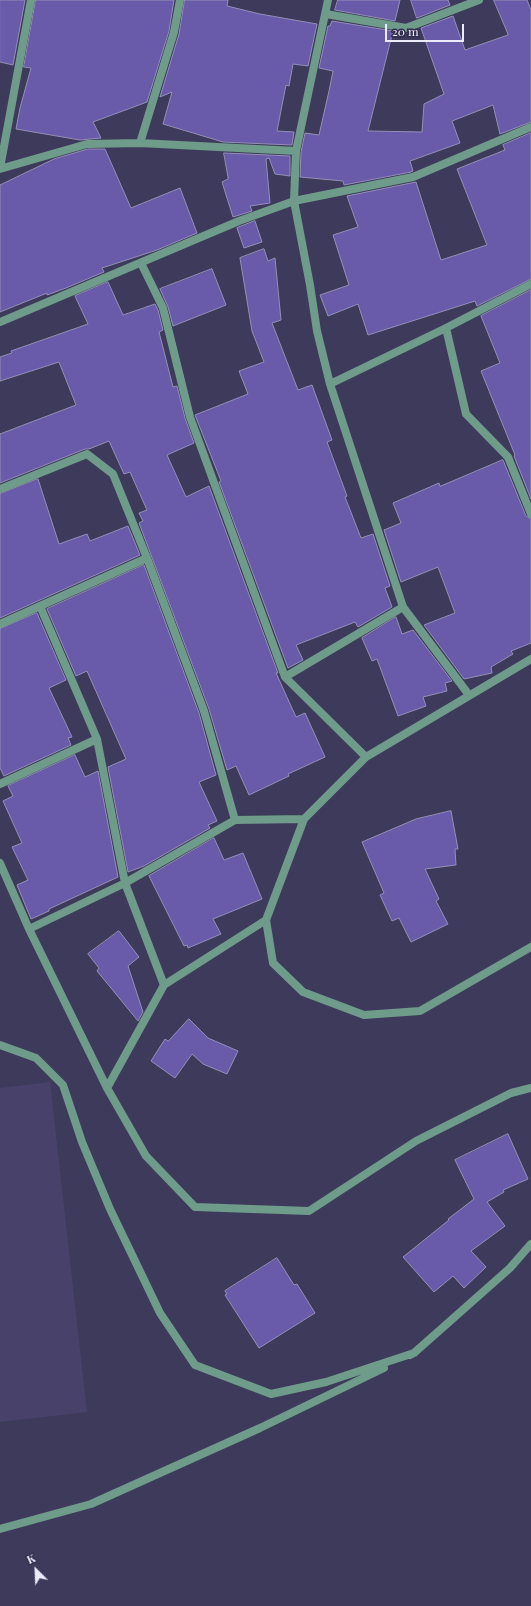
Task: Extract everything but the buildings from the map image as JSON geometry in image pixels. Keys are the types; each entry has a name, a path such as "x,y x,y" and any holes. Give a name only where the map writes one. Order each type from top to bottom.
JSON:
{"street":[{"path":"31,0 0,169 87,144 140,143 296,151"},
{"path":"140,143 174,32 180,0"},
{"path":"328,0 296,151 294,201 317,331 330,384 403,607 469,695"},
{"path":"326,14 406,28 479,0"},
{"path":"0,322 239,221 294,201 413,177 531,126"},
{"path":"141,263 163,308 190,416 285,677 366,757"},
{"path":"330,384 446,328 531,284"},
{"path":"446,328 466,414 508,457 531,514"},
{"path":"0,489 87,454 113,474 147,558 204,711 235,820"},
{"path":"0,624 147,558"},
{"path":"40,606 98,739 125,883 164,985"},
{"path":"285,677 403,607"},
{"path":"531,659 366,757 304,819 266,920 273,963 303,992 364,1015 420,1011 531,947"},
{"path":"0,784 98,739"},
{"path":"29,929 125,883 235,820 304,819"},
{"path":"0,864 29,929 107,1088 146,1156 196,1208 309,1211 416,1141 511,1093 531,1088"},
{"path":"107,1088 164,985 266,920"},
{"path":"0,1045 36,1058 63,1084 82,1142 110,1209 160,1312 195,1365 271,1394 326,1382 414,1353"},
{"path":"0,1529 91,1504 260,1428 414,1353 510,1268 531,1244"}],"shaded area":[{"path":"50,1082 87,1412 0,1422 0,1088"}]}
